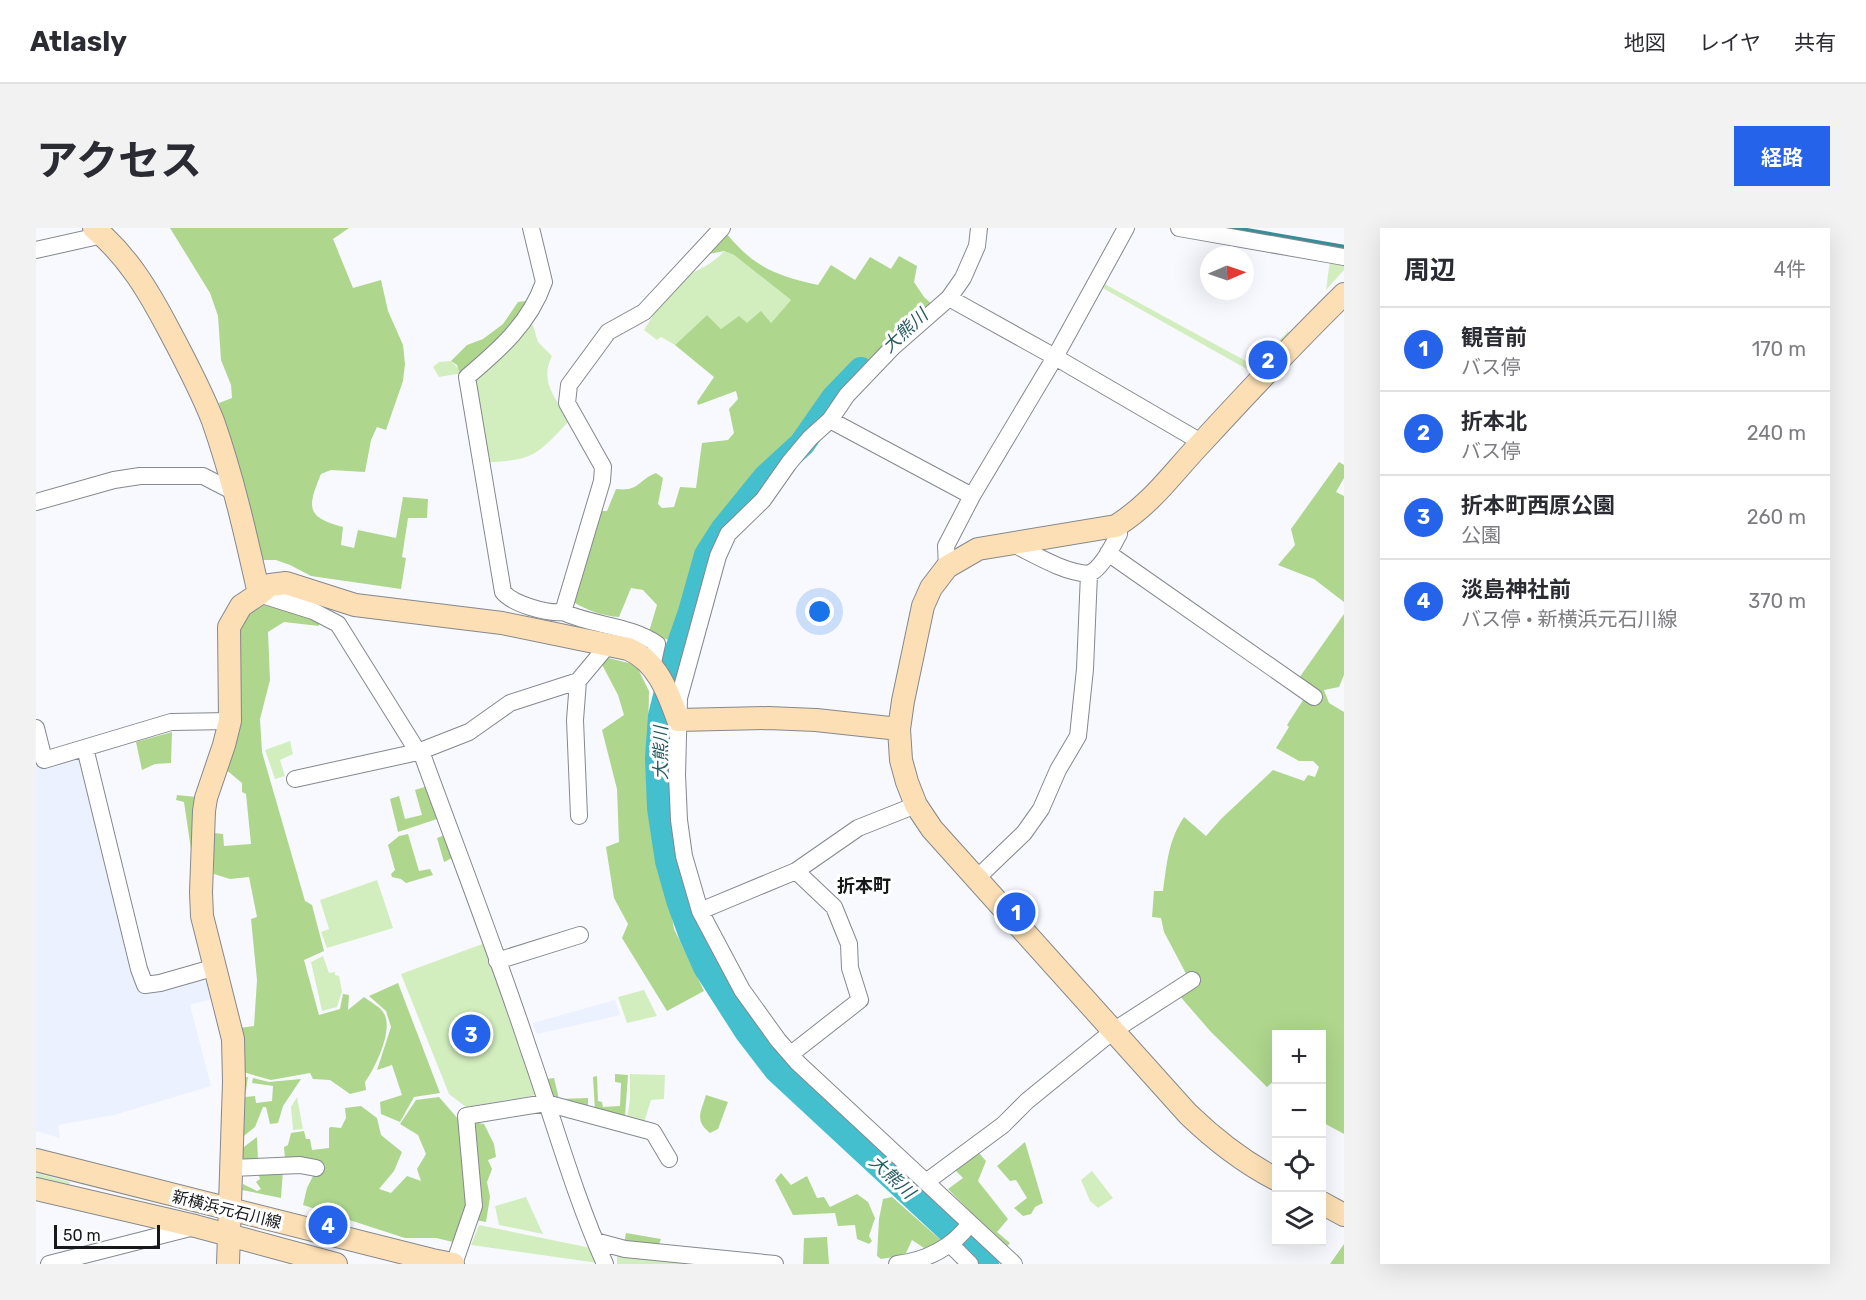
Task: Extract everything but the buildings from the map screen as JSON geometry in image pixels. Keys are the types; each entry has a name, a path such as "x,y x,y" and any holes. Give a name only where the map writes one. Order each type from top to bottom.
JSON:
{"street":[{"path":"531,228 544,282 542,291 525,320 506,344 467,377 503,592 508,598 550,613 563,612 587,621 644,634 657,644 654,670"},
{"path":"563,612 602,481 603,467 567,403 569,385 608,332 644,312 722,228"},
{"path":"979,228 977,246 963,278 949,298 872,367 848,394 830,420 810,438 789,463 763,500 728,534 718,556 680,698 678,720 680,820 684,856 700,911 742,990 778,1040 969,1225 1014,1264"},
{"path":"947,567 946,546 972,496 1055,357 1126,228"},
{"path":"1179,228 1344,257"},
{"path":"36,250 98,232 129,263 151,295 182,354 212,420 236,493 259,594"},
{"path":"1272,1177 1210,1136 1188,1114 932,829 916,805 902,760 899,729 923,606 931,588 947,567 978,549 1116,526 1147,504 1201,442 1344,294"},
{"path":"949,298 1201,442"},
{"path":"830,420 972,496"},
{"path":"36,502 114,480 140,476 203,476 236,493"},
{"path":"1011,543 1060,567 1077,573 1089,574 1094,572 1119,534 1116,526"},
{"path":"1108,553 1314,698"},
{"path":"976,879 1024,833 1041,809 1058,770 1078,736 1084,678 1089,574"},
{"path":"228,1264 233,1039 202,916 201,892 206,798 230,721 229,627 241,606 270,585 286,583 355,605 502,623 636,652 645,658 654,670 669,695 678,720"},
{"path":"259,594 313,611 338,624 418,752 422,754 605,1264"},
{"path":"295,779 418,752 469,732 510,703 578,681 608,645"},
{"path":"578,681 575,720 579,816"},
{"path":"678,720 768,718 816,720 899,729"},
{"path":"36,728 44,759 171,722 230,721"},
{"path":"86,748 139,969 145,985 216,967"},
{"path":"700,911 796,871 858,828 916,805"},
{"path":"791,1054 860,1000 850,968 849,944 834,907 796,871"},
{"path":"497,961 580,935"},
{"path":"926,1182 1003,1125 1027,1101 1113,1031 1192,980"},
{"path":"453,1264 474,1206 466,1116 546,1103 652,1132 669,1159"},
{"name":"新横浜元石川線","path":"36,1160 453,1264"},
{"path":"231,1168 300,1165 316,1168"},
{"name":"新横浜元石川線","path":"36,1189 195,1226 336,1264"},
{"path":"1326,1205 1344,1215"},
{"path":"906,1264 936,1252 952,1242 969,1225"},
{"path":"49,1264 195,1226"},
{"path":"595,1241 625,1249 774,1264"},
{"path":"952,1242 970,1264"}],"shaded area":[{"path":"36,743 41,763 75,754 82,758 140,992 207,977 219,997 190,1005 211,1086 114,1115 58,1125 60,1138 36,1131"},
{"path":"615,1000 620,1015 537,1034 533,1023"}],"green space":[{"path":"170,228 349,228 333,239 353,288 381,280 388,311 403,345 405,364 403,381 386,430 377,427 371,440 365,472 331,470 321,474 313,495 313,510 322,519 343,527 341,545 354,548 358,530 396,538 403,497 428,499 427,518 408,518 402,557 406,558 401,589 311,576 276,560 263,560 219,403 232,398 231,385 221,360 218,316 210,293"},
{"path":"726,233 747,254 767,268 790,278 818,285 831,265 855,280 870,257 891,269 899,256 917,266 914,282 924,297 935,307 767,481 726,532 701,589 688,612 678,642 648,635 657,605 643,590 631,588 619,617 595,612 573,602 601,511 607,511 616,489 634,487 656,473 663,478 658,504 662,508 674,507 680,487 696,488 702,443 728,440 734,433 729,409 738,399 736,391 698,405 697,402 714,377 675,345 707,315 721,329 739,316 747,323 761,311 771,323 791,300 734,255 724,251 704,255"},
{"path":"724,251 734,255 791,300 771,323 746,324 721,329 707,315 675,345 661,337 657,340 644,330 675,285 686,276 715,260"},
{"path":"1330,260 1344,265 1344,270 1326,290"},
{"path":"1101,282 1255,366 1288,331 1289,333 1252,372 1099,286"},
{"path":"532,300 522,319 463,373 459,371 457,365 451,361 467,345 483,339 503,324 518,302"},
{"path":"528,323 533,325 538,342 552,356 548,365 548,382 554,397 569,421 548,443 524,458 484,463 472,382"},
{"path":"451,361 463,373 439,377 433,367 439,362"},
{"path":"1339,462 1344,465 1344,478 1336,492 1344,496 1344,602 1314,579 1278,565 1295,545 1291,529"},
{"path":"266,604 319,621 319,626 284,622 268,632 270,680 260,719 262,752 305,901 312,905 324,951 304,960 319,1015 340,1009 343,994 349,995 348,1010 364,997 383,1012 386,1019 387,1028 382,1048 365,1082 366,1090 350,1094 330,1080 313,1079 310,1073 271,1080 243,1072 240,1028 254,1026 257,980 251,919 257,917 249,877 230,879 214,874 214,833 223,834 224,846 251,844 246,794 242,792 242,783 224,768 237,635 246,616"},
{"path":"1344,614 1344,675 1339,687 1324,690 1329,703 1344,712 1344,1134 1326,1124 1326,1030 1272,1030 1272,1083 1267,1087 1211,1032 1178,994 1192,985 1164,932 1161,918 1152,917 1154,891 1163,891 1171,844 1184,817 1206,836 1273,770 1304,781 1308,775 1315,777 1319,767 1313,761 1299,761 1276,748 1289,727 1287,725 1305,697 1292,688"},
{"path":"597,655 636,665 649,691 647,775 674,929 704,991 667,1011 622,938 628,924 614,898 606,847 619,842 617,789 602,730 624,715 618,695"},
{"path":"172,732 171,763 155,764 142,770 136,742"},
{"path":"290,741 293,754 280,760 285,776 275,779 265,750"},
{"path":"428,786 440,818 398,832 390,799 399,796 405,819 422,815 415,790"},
{"path":"177,795 197,797 193,863 184,802 176,800"},
{"path":"408,834 419,871 430,869 433,875 406,883 392,877 391,874 395,870 388,845 399,836"},
{"path":"445,835 454,857 444,862 437,838"},
{"path":"377,880 393,928 327,948 321,932 329,929 320,900"},
{"path":"485,943 537,1095 466,1107 449,1094 401,974"},
{"path":"323,956 329,973 335,972 335,975 339,976 342,991 337,1007 322,1011 311,962"},
{"path":"398,983 440,1093 414,1097 400,1122 381,1114 380,1102 402,1095 392,1065 377,1070 391,1027 386,1011 369,996"},
{"path":"644,990 657,1016 627,1023 618,997"},
{"path":"615,1074 628,1075 625,1116 595,1111 593,1077 597,1076 598,1101 602,1102 603,1107 620,1106 621,1083 615,1082"},
{"path":"630,1074 665,1075 664,1099 651,1100 644,1123 627,1119"},
{"path":"248,1077 245,1097 255,1096 256,1103 272,1101 273,1086 252,1083 253,1078 269,1082 301,1079 283,1106 278,1123 270,1124 266,1107 263,1107 255,1127 240,1139 241,1078"},
{"path":"554,1078 559,1099 588,1098 588,1109 552,1101 546,1079"},
{"path":"706,1095 728,1102 718,1129 710,1133 700,1120"},
{"path":"297,1097 303,1129 293,1130 291,1107"},
{"path":"439,1097 459,1120 484,1124 494,1144 496,1157 488,1160 492,1169 487,1182 490,1197 486,1222 465,1218 453,1242 436,1238 405,1238 303,1205 307,1188 319,1164 285,1159 284,1147 288,1145 291,1133 304,1131 306,1139 310,1139 312,1150 329,1148 329,1128 341,1128 346,1118 345,1108 361,1106 377,1118 381,1135 402,1152 394,1171 379,1189 391,1193 407,1176 421,1181 417,1169 426,1154 418,1135 400,1124 416,1100"},
{"path":"257,1137 258,1161 241,1163 240,1150"},
{"path":"1025,1142 1043,1203 1035,1207 1031,1214 1023,1216 1014,1208 1027,1198 1016,1180 1010,1181 997,1166"},
{"path":"978,1152 986,1161 978,1181 1008,1219 997,1232 1010,1243 1006,1248 948,1189 963,1178 955,1170"},
{"path":"257,1170 283,1170 281,1198 242,1190 243,1184 257,1191 261,1189 256,1182 260,1179"},
{"path":"1092,1171 1113,1198 1098,1208 1090,1201 1081,1180"},
{"path":"36,1173 70,1182 68,1187 36,1179"},
{"path":"781,1173 791,1185 807,1176 817,1198 824,1197 830,1207 857,1194 868,1202 875,1218 869,1236 872,1241 869,1244 857,1239 855,1225 838,1226 835,1213 793,1215 775,1180"},
{"path":"526,1197 543,1234 499,1225 495,1206"},
{"path":"892,1197 943,1242 938,1246 924,1248 912,1240 905,1255 881,1259 877,1256 879,1219 883,1199"},
{"path":"479,1225 591,1248 598,1263 471,1245"},
{"path":"626,1233 661,1239 658,1247 624,1243"},
{"path":"827,1237 829,1264 803,1264 804,1238"},
{"path":"1344,1244 1344,1264 1330,1264"},
{"path":"617,1253 741,1264 617,1264"}],"waterway":[{"path":"1234,228 1344,247"},
{"name":"大熊川","path":"861,370 834,398 802,444 766,477 723,530 707,555 676,655 661,716 658,758 660,808 668,861 692,936 706,967 747,1031 777,1070 986,1264"}],"place":[{"name":"折本北","path":"1268,360"},
{"name":"観音前","path":"1016,912"},
{"name":"折本町西原公園","path":"471,1034"},
{"name":"淡島神社前","path":"328,1225"}],"district":[{"name":"折本町","path":"864,886"}]}
